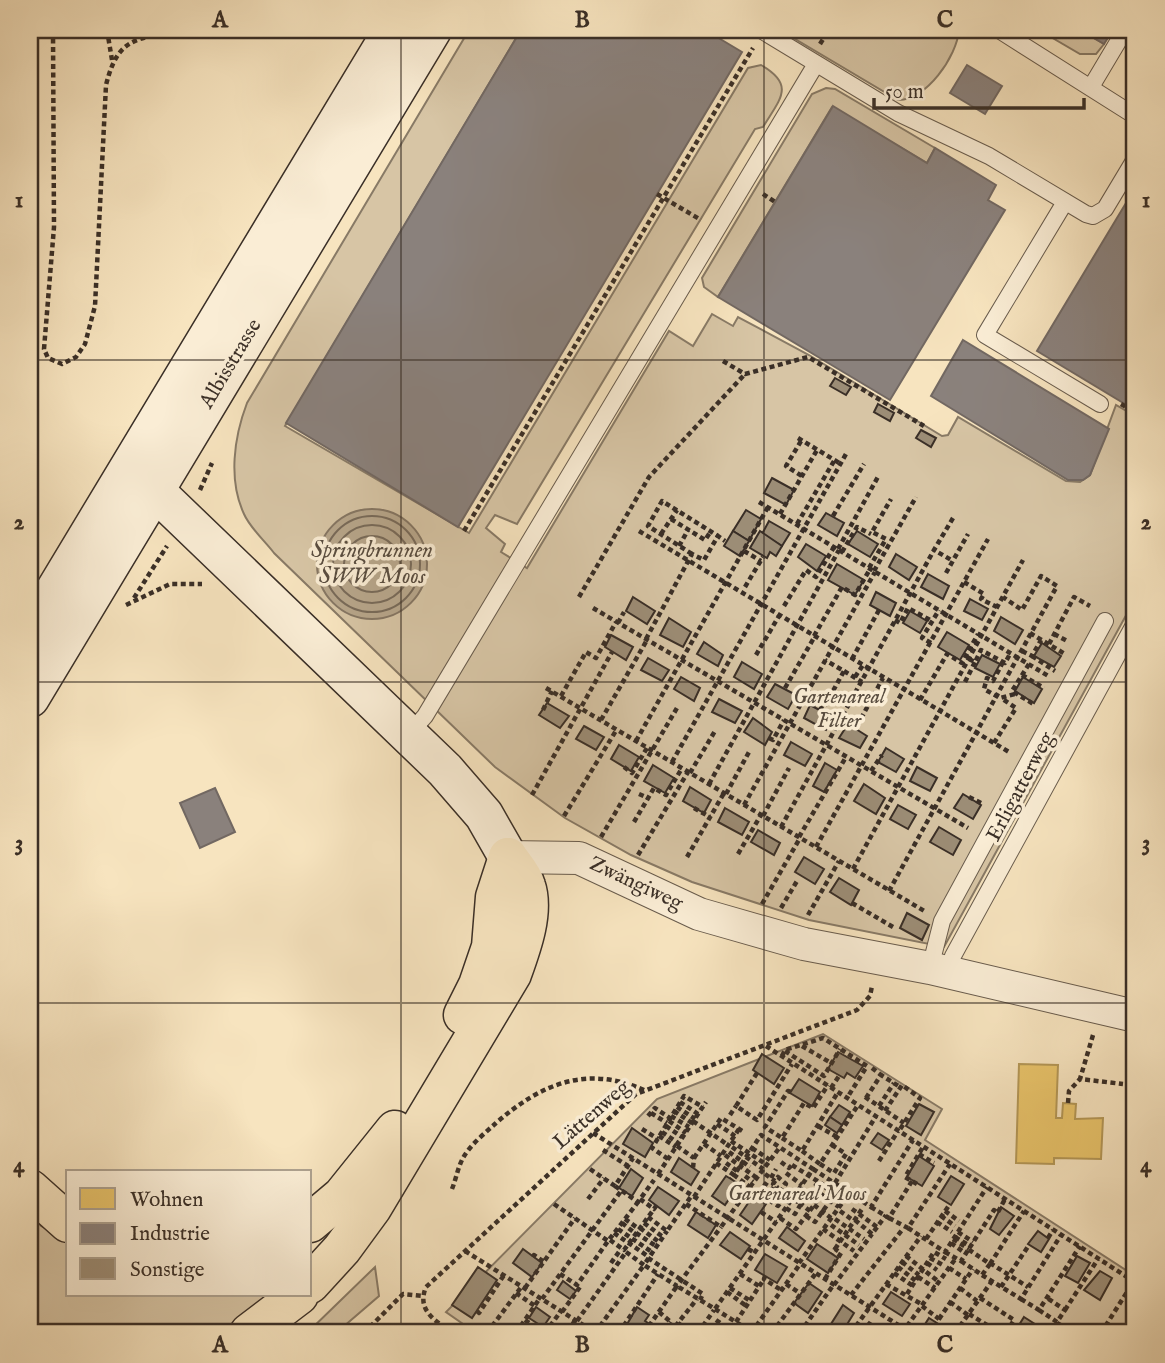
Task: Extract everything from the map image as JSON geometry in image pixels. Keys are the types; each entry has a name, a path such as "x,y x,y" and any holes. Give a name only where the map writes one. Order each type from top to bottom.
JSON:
{"highway":[{"path":"312,1221 342,1196 378,1153 474,995 491,947 495,897 508,857"},
{"path":"312,1282 342,1249 372,1208 512,974 524,934 527,897 526,884 508,857"},
{"path":"30,1189 66,1221"},
{"path":"250,1333 298,1296"}],"main road":[{"name":"Albisstrasse","path":"30,698 140,482 393,30"},
{"name":"Albisstrasse","path":"30,632 140,482 432,30"},
{"path":"140,482 409,734 484,815 508,857"}],"street":[{"name":"Zwängiweg","path":"508,857 579,858 699,914 804,944 940,970 1135,1016"}],"lane":[{"path":"762,30 898,113 989,156 1086,214 1100,214 1135,159"},
{"path":"999,30 1135,116"},
{"path":"1091,87 1125,30"},
{"path":"409,734 425,716 816,64"},
{"path":"1065,202 985,335 1100,404"},
{"path":"940,970 942,921 1105,621"},
{"name":"Erligatterweg","path":"940,970 953,956 1135,623"}],"path":[{"path":"53,30 54,227 44,349 48,358 58,363 67,363 80,352 89,334 95,306 106,85 112,61 107,30"},
{"path":"112,61 130,41 179,30"},
{"path":"464,531 762,30"},
{"path":"842,30 850,34 860,30"},
{"path":"657,194 716,229"},
{"path":"579,597 649,477 745,374 808,356 924,426"},
{"path":"723,361 745,374"},
{"path":"802,475 786,466 799,440 841,464"},
{"path":"780,514 817,450"},
{"path":"672,762 846,454"},
{"path":"797,524 834,461"},
{"path":"833,516 864,464"},
{"path":"709,784 879,475"},
{"path":"857,603 853,600 855,595 916,497"},
{"path":"870,534 891,499"},
{"path":"718,536 704,560 648,526 662,501 718,536 725,541"},
{"path":"759,502 1069,689"},
{"path":"636,741 768,507"},
{"path":"661,534 677,510"},
{"path":"781,827 953,518"},
{"path":"671,519 705,540 710,531"},
{"path":"744,805 857,603 886,539 857,527 816,577 806,570 784,606"},
{"path":"679,546 688,530"},
{"path":"639,531 1028,763"},
{"path":"946,573 968,534"},
{"path":"816,847 988,538"},
{"path":"934,550 953,561"},
{"path":"744,551 762,559 745,587"},
{"path":"601,720 692,554"},
{"path":"853,869 993,608 1003,597 1023,560"},
{"path":"889,891 1057,586 1041,576 1022,610 1003,597"},
{"path":"964,582 984,594 981,599 993,608"},
{"path":"785,688 842,587 855,595"},
{"path":"1049,644 1074,597 1091,606"},
{"path":"593,608 987,839"},
{"path":"895,620 900,623 908,608 932,621"},
{"path":"852,659 879,610"},
{"path":"931,643 922,638 939,610"},
{"path":"596,658 624,612"},
{"path":"756,655 779,616"},
{"path":"1022,650 1056,671 1065,654 1030,633"},
{"path":"1054,634 1071,644"},
{"path":"1032,656 1041,640"},
{"path":"965,682 981,650 1003,662"},
{"path":"561,696 586,652 606,663"},
{"path":"532,796 612,652"},
{"path":"994,743 1016,708 983,687 987,678 993,681 1010,653"},
{"path":"919,700 947,654 962,663 967,658"},
{"path":"967,658 975,662"},
{"path":"825,660 862,682"},
{"path":"1022,675 1044,688 1035,706 1012,691 1022,675 1029,664"},
{"path":"855,677 863,665"},
{"path":"804,699 823,709 844,671"},
{"path":"842,718 857,727 883,678"},
{"path":"546,688 942,921"},
{"path":"542,710 552,691"},
{"path":"998,697 1015,694"},
{"path":"624,767 632,774 677,708"},
{"path":"769,738 773,740 784,720"},
{"path":"564,816 617,730"},
{"path":"637,858 715,731"},
{"path":"600,838 650,749"},
{"path":"687,857 749,752"},
{"path":"871,771 882,755"},
{"path":"762,905 846,757"},
{"path":"634,822 654,788 666,795 682,768"},
{"path":"738,854 789,768"},
{"path":"639,794 648,798"},
{"path":"694,808 710,817"},
{"path":"806,919 839,860"},
{"path":"780,910 797,881"},
{"path":"852,903 893,927"},
{"name":"Lättenweg","path":"423,1296 433,1280 636,1094 857,1010 870,996 877,958"},
{"path":"1068,1104 1069,1091 1080,1079 1095,1030"},
{"path":"783,1054 823,1038 867,1066 847,1097"},
{"path":"765,1045 824,1076 840,1049"},
{"path":"801,1045 831,1063"},
{"path":"783,1054 830,1087 1135,1282 1101,1333"},
{"path":"757,1120 792,1064"},
{"path":"872,1068 920,1098 879,1161"},
{"path":"730,1115 757,1073"},
{"path":"881,1075 865,1097 905,1123"},
{"path":"782,1138 804,1103 813,1108 839,1076"},
{"path":"452,1189 463,1157 498,1122 540,1091 573,1078 620,1079 645,1090"},
{"path":"1080,1079 1123,1084"},
{"path":"878,1106 894,1083"},
{"path":"885,1111 901,1087"},
{"path":"766,1125 788,1091 791,1092"},
{"path":"802,1152 838,1092"},
{"path":"658,1174 704,1104 684,1096 652,1148 667,1159"},
{"path":"820,1164 858,1105"},
{"path":"736,1106 837,1174"},
{"path":"650,1114 655,1108 710,1133 729,1148 754,1183"},
{"path":"672,1116 691,1125"},
{"path":"672,1116 691,1125"},
{"path":"837,1174 876,1116"},
{"path":"465,1251 596,1333 686,1204 742,1130 721,1118 694,1158 693,1168"},
{"path":"717,1124 729,1148 742,1164 764,1200 778,1206 786,1184 770,1172 742,1164 726,1163"},
{"path":"818,1126 837,1137"},
{"path":"642,1129 677,1145 694,1158"},
{"path":"593,1133 911,1333"},
{"path":"742,1164 761,1135 1070,1332"},
{"path":"872,1207 913,1140"},
{"path":"704,1144 729,1148"},
{"path":"761,1212 795,1231 834,1182 846,1154 832,1145"},
{"path":"776,1189 770,1172 780,1147"},
{"path":"800,1333 811,1312 914,1183 905,1177 923,1147"},
{"path":"603,1150 628,1166"},
{"path":"919,1154 934,1164 939,1156"},
{"path":"615,1186 633,1158"},
{"path":"789,1169 797,1158"},
{"path":"781,1162 822,1211 864,1239"},
{"path":"716,1163 742,1164 770,1172 789,1169 809,1175 838,1194"},
{"path":"742,1164 750,1167"},
{"path":"850,1295 905,1229 950,1164"},
{"path":"578,1333 569,1331 655,1207 621,1191 590,1169"},
{"path":"644,1333 754,1183 776,1169"},
{"path":"659,1312 695,1333 715,1310 813,1169"},
{"path":"786,1208 795,1214 823,1175"},
{"path":"745,1176 754,1183 782,1191 786,1189"},
{"path":"589,1199 604,1178"},
{"path":"577,1286 654,1180"},
{"path":"945,1252 987,1187"},
{"path":"764,1200 776,1189"},
{"path":"786,1189 815,1222 855,1251"},
{"path":"516,1333 621,1191"},
{"path":"727,1203 735,1192 743,1197"},
{"path":"554,1204 643,1265 751,1333 850,1192"},
{"path":"822,1195 872,1234"},
{"path":"904,1331 949,1268 969,1248 994,1210 997,1212 1005,1199"},
{"path":"815,1222 830,1200"},
{"path":"686,1204 721,1227"},
{"path":"851,1333 906,1255 950,1204"},
{"path":"852,1209 861,1211 877,1227"},
{"path":"825,1279 841,1253 833,1252 861,1211"},
{"path":"945,1211 959,1221"},
{"path":"982,1275 1024,1211"},
{"path":"941,1216 954,1235 969,1248"},
{"path":"648,1217 667,1231"},
{"path":"487,1333 516,1293 544,1262 575,1218"},
{"path":"624,1221 655,1249 661,1266 704,1294 665,1333 657,1328 653,1333"},
{"path":"937,1222 969,1248 1028,1287"},
{"path":"831,1225 859,1245"},
{"path":"1048,1238 1053,1230"},
{"path":"616,1231 638,1231 655,1249"},
{"path":"616,1231 629,1244 655,1249"},
{"path":"1021,1299 1061,1235"},
{"path":"1001,1287 1029,1245"},
{"path":"1039,1310 1080,1246"},
{"path":"748,1249 755,1253"},
{"path":"611,1263 624,1251"},
{"path":"906,1297 934,1252 946,1259"},
{"path":"533,1257 534,1255 544,1262"},
{"path":"906,1255 937,1270"},
{"path":"930,1258 943,1265"},
{"path":"1056,1333 1065,1310 1098,1259"},
{"path":"900,1264 917,1280"},
{"path":"619,1333 661,1266"},
{"path":"925,1266 939,1282"},
{"path":"949,1268 966,1280"},
{"path":"886,1284 923,1305 938,1321 974,1269"},
{"path":"772,1333 816,1273"},
{"path":"894,1273 935,1288"},
{"path":"525,1320 544,1333 580,1287 560,1274"},
{"path":"740,1274 759,1286"},
{"path":"477,1311 479,1313 504,1275"},
{"path":"736,1323 764,1278 781,1290"},
{"path":"955,1333 992,1281"},
{"path":"786,1284 801,1294"},
{"path":"960,1289 1019,1325"},
{"path":"729,1290 747,1302"},
{"path":"516,1293 535,1306"},
{"path":"364,1333 403,1294 423,1296 426,1311 453,1333"},
{"path":"1046,1298 1065,1310"},
{"path":"950,1302 1000,1333"},
{"path":"716,1321 727,1328 724,1333"},
{"path":"1006,1333 1013,1322"},
{"path":"1107,1324 1121,1333"}],"green space":[{"name":"Gartenareal Filter","path":"469,30 521,30 285,426 469,533 748,68 761,65 772,72 778,79 782,93 763,127 755,129 517,524 495,515 486,528 505,544 501,552 527,568 669,331 693,346 712,314 733,326 738,317 809,355 942,436 948,435 958,417 1066,481 1080,482 1090,475 1116,405 1135,416 1135,599 944,947 809,920 692,882 631,855 565,818 495,767 274,553 247,519 239,501 234,473 236,444 247,403"},
{"path":"780,30 959,30 953,52 938,75 919,93 898,100"},
{"path":"1039,30 1080,30 1104,44 1096,54 1080,54"},
{"path":"826,88 835,89 935,148 927,163 832,107 718,297 704,287 702,278 812,94"},
{"name":"Gartenareal Moos","path":"823,1034 942,1109 925,1140 1135,1276 1135,1333 476,1333 446,1312 657,1099"},
{"path":"30,1212 41,1226 66,1238 66,1296 279,1296 226,1333 30,1333"},
{"path":"375,1267 379,1296 336,1333 307,1333"}],"water":[{"name":"Springbrunnen SWW Moos","path":"372,509 393,514 411,525 422,543 427,564 422,585 411,603 393,614 372,619 351,614 333,603 322,585 317,564 322,543 333,525 351,514"}],"building: Wohnen":[{"path":"1019,1064 1058,1065 1056,1118 1062,1118 1063,1103 1076,1104 1075,1119 1103,1118 1101,1159 1054,1158 1054,1164 1016,1163"}],"building: Industrie":[{"path":"521,30 705,30 742,52 458,527 286,423"},
{"path":"1080,30 1113,30 1104,44"},
{"path":"967,65 1002,86 985,114 950,93"},
{"path":"833,106 927,163 935,148 996,185 988,200 1005,210 890,400 718,297"},
{"path":"1135,188 1135,410 1037,351"},
{"path":"963,340 1109,429 1090,475 1083,480 1068,480 931,396"},
{"path":"215,788 235,832 200,848 180,803"}],"building: Sonstige":[{"path":"835,378 851,387 846,395 830,386"},
{"path":"878,404 894,413 890,421 874,412"},
{"path":"921,430 936,438 931,447 916,438"},
{"path":"772,478 794,490 786,505 764,493"},
{"path":"746,510 761,519 749,541 733,531"},
{"path":"826,513 844,523 837,536 818,525"},
{"path":"769,521 790,533 782,546 762,534"},
{"path":"733,531 749,541 740,556 724,546"},
{"path":"760,531 782,546 776,556 770,552 767,558 750,548"},
{"path":"857,531 878,544 870,557 848,544"},
{"path":"806,544 826,556 817,571 798,557"},
{"path":"896,554 917,567 909,580 889,567"},
{"path":"837,564 864,580 855,595 828,580"},
{"path":"928,574 949,586 943,599 921,587"},
{"path":"876,592 896,603 890,616 870,605"},
{"path":"633,597 655,611 647,624 626,611"},
{"path":"970,599 988,609 982,620 964,611"},
{"path":"910,611 927,621 920,633 903,623"},
{"path":"1001,617 1023,630 1015,644 994,631"},
{"path":"669,618 691,632 683,647 660,635"},
{"path":"947,632 969,645 960,660 938,647"},
{"path":"611,635 633,647 626,660 605,647"},
{"path":"704,642 723,655 718,666 697,654"},
{"path":"1042,643 1061,656 1054,667 1034,656"},
{"path":"982,655 1000,664 993,677 975,668"},
{"path":"648,658 669,670 662,681 641,670"},
{"path":"742,662 762,674 754,689 734,677"},
{"path":"681,677 700,688 694,701 674,689"},
{"path":"1023,677 1042,689 1034,703 1015,691"},
{"path":"775,684 796,695 788,709 767,697"},
{"path":"719,699 742,711 735,723 712,712"},
{"path":"547,703 569,716 560,728 539,715"},
{"path":"810,705 833,717 826,730 804,718"},
{"path":"753,718 772,732 765,745 744,732"},
{"path":"848,724 867,736 860,748 839,738"},
{"path":"584,726 604,737 596,750 576,739"},
{"path":"791,742 812,754 805,766 784,755"},
{"path":"619,745 639,757 631,771 611,759"},
{"path":"886,748 904,759 896,772 878,762"},
{"path":"825,763 837,770 824,792 813,786"},
{"path":"653,765 674,778 665,793 644,781"},
{"path":"917,767 937,778 930,791 910,781"},
{"path":"864,784 885,798 876,814 854,801"},
{"path":"690,787 711,800 704,813 683,801"},
{"path":"963,794 981,805 973,819 954,808"},
{"path":"898,805 916,815 908,829 890,819"},
{"path":"725,808 749,822 742,835 718,822"},
{"path":"939,827 961,840 953,855 930,842"},
{"path":"758,830 780,843 774,855 751,842"},
{"path":"804,857 824,869 815,884 795,872"},
{"path":"839,878 859,890 851,905 830,892"},
{"path":"907,913 929,925 922,940 900,928"},
{"path":"838,1052 863,1066 855,1078 847,1073 844,1078 828,1069"},
{"path":"762,1054 784,1068 774,1084 753,1070"},
{"path":"799,1079 820,1092 812,1106 790,1093"},
{"path":"919,1104 934,1112 921,1135 906,1126"},
{"path":"839,1105 850,1112 842,1125 830,1117"},
{"path":"830,1117 842,1125 837,1133 825,1125"},
{"path":"632,1128 653,1143 645,1157 623,1144"},
{"path":"878,1133 889,1140 882,1150 871,1143"},
{"path":"919,1156 934,1166 922,1186 907,1177"},
{"path":"679,1158 699,1172 691,1185 671,1172"},
{"path":"631,1169 643,1178 632,1196 619,1188"},
{"path":"726,1176 739,1184 725,1205 712,1196"},
{"path":"951,1176 964,1184 951,1205 938,1197"},
{"path":"658,1187 679,1201 669,1215 649,1200"},
{"path":"753,1196 766,1204 752,1224 740,1215"},
{"path":"1001,1207 1014,1216 999,1235 990,1229"},
{"path":"696,1212 716,1225 708,1238 688,1225"},
{"path":"787,1227 805,1241 798,1251 779,1238"},
{"path":"1038,1231 1049,1239 1041,1252 1028,1244"},
{"path":"730,1232 750,1246 741,1259 720,1245"},
{"path":"817,1244 838,1258 828,1273 807,1259"},
{"path":"523,1249 542,1263 532,1277 513,1263"},
{"path":"765,1254 787,1267 777,1283 755,1270"},
{"path":"1077,1256 1090,1263 1078,1283 1065,1276"},
{"path":"478,1267 497,1280 472,1318 452,1305"},
{"path":"1100,1271 1112,1278 1100,1300 1084,1290"},
{"path":"563,1281 576,1291 570,1299 557,1290"},
{"path":"809,1283 822,1292 808,1313 794,1303"},
{"path":"891,1292 910,1304 902,1316 883,1304"},
{"path":"843,1305 854,1313 843,1331 831,1324"},
{"path":"536,1307 550,1317 543,1327 529,1318"},
{"path":"637,1307 649,1315 645,1321 648,1323 641,1333 622,1333"},
{"path":"1024,1317 1038,1326 1033,1333 1014,1333"},
{"path":"929,1318 951,1332 920,1332"},
{"path":"869,1322 883,1331 860,1333"}]}
